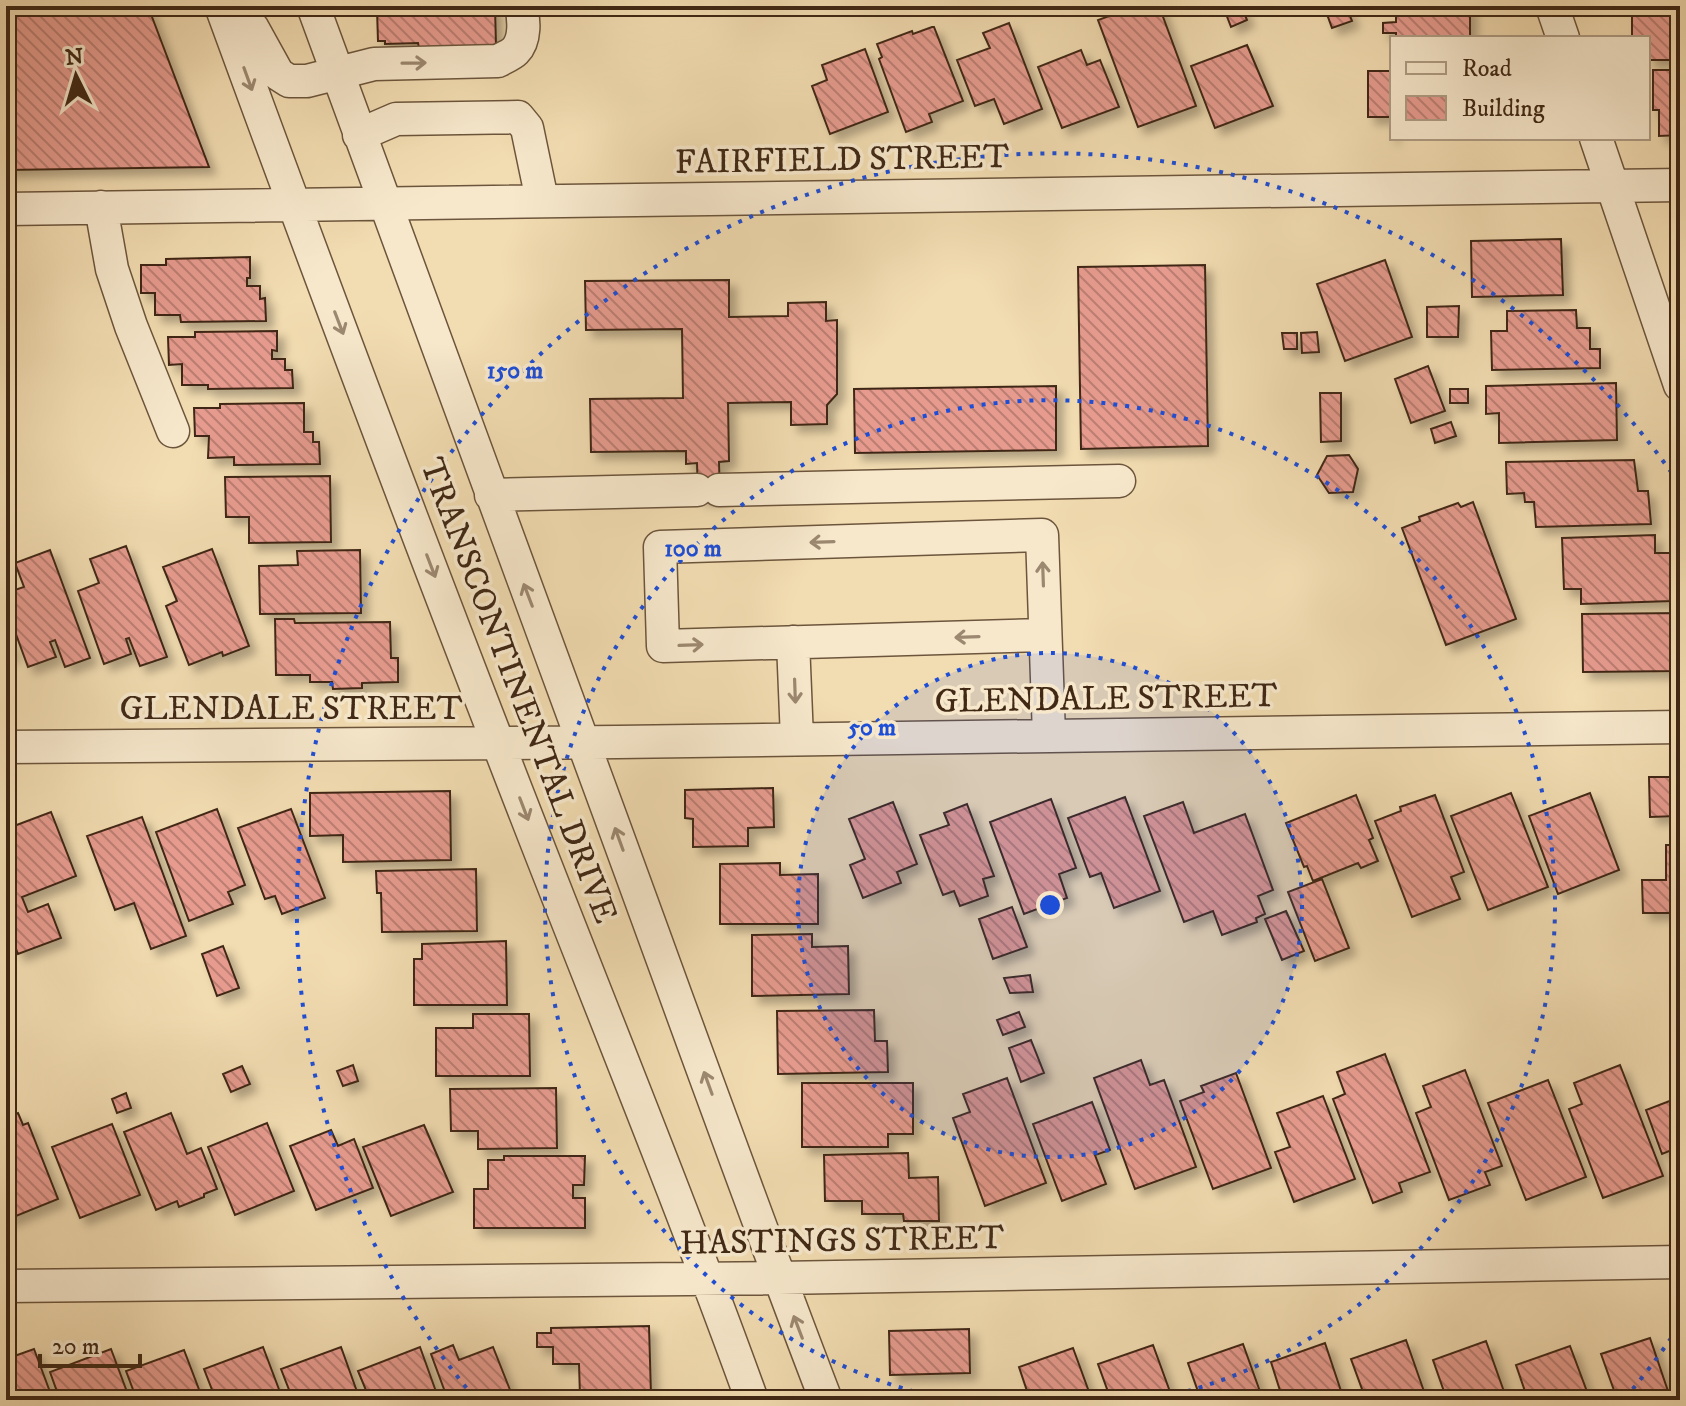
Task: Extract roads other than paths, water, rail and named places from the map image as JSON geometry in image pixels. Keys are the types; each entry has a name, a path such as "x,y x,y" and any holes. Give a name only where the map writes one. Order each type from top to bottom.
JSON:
{"street":[{"name":"TRANSCONTINENTAL DRIVE","path":"313,6 826,1400"},
{"path":"222,7 252,27 278,74 289,81 307,81 374,64 498,61 515,51 521,40 521,6"},
{"path":"1552,6 1562,36"},
{"name":"TRANSCONTINENTAL DRIVE","path":"222,7 498,743 708,1279 752,1400"},
{"path":"359,135 396,119 518,117 527,128 542,200"},
{"path":"1597,140 1680,385"},
{"name":"FAIRFIELD STREET","path":"6,209 1680,185"},
{"path":"101,207 112,269 173,431"},
{"path":"491,495 1119,481"},
{"path":"1045,635 663,646 660,547 1042,535 1049,736"},
{"path":"793,642 797,739"},
{"name":"GLENDALE STREET","path":"6,747 1680,727"},
{"name":"HASTINGS STREET","path":"6,1286 779,1278 1680,1262"}]}
